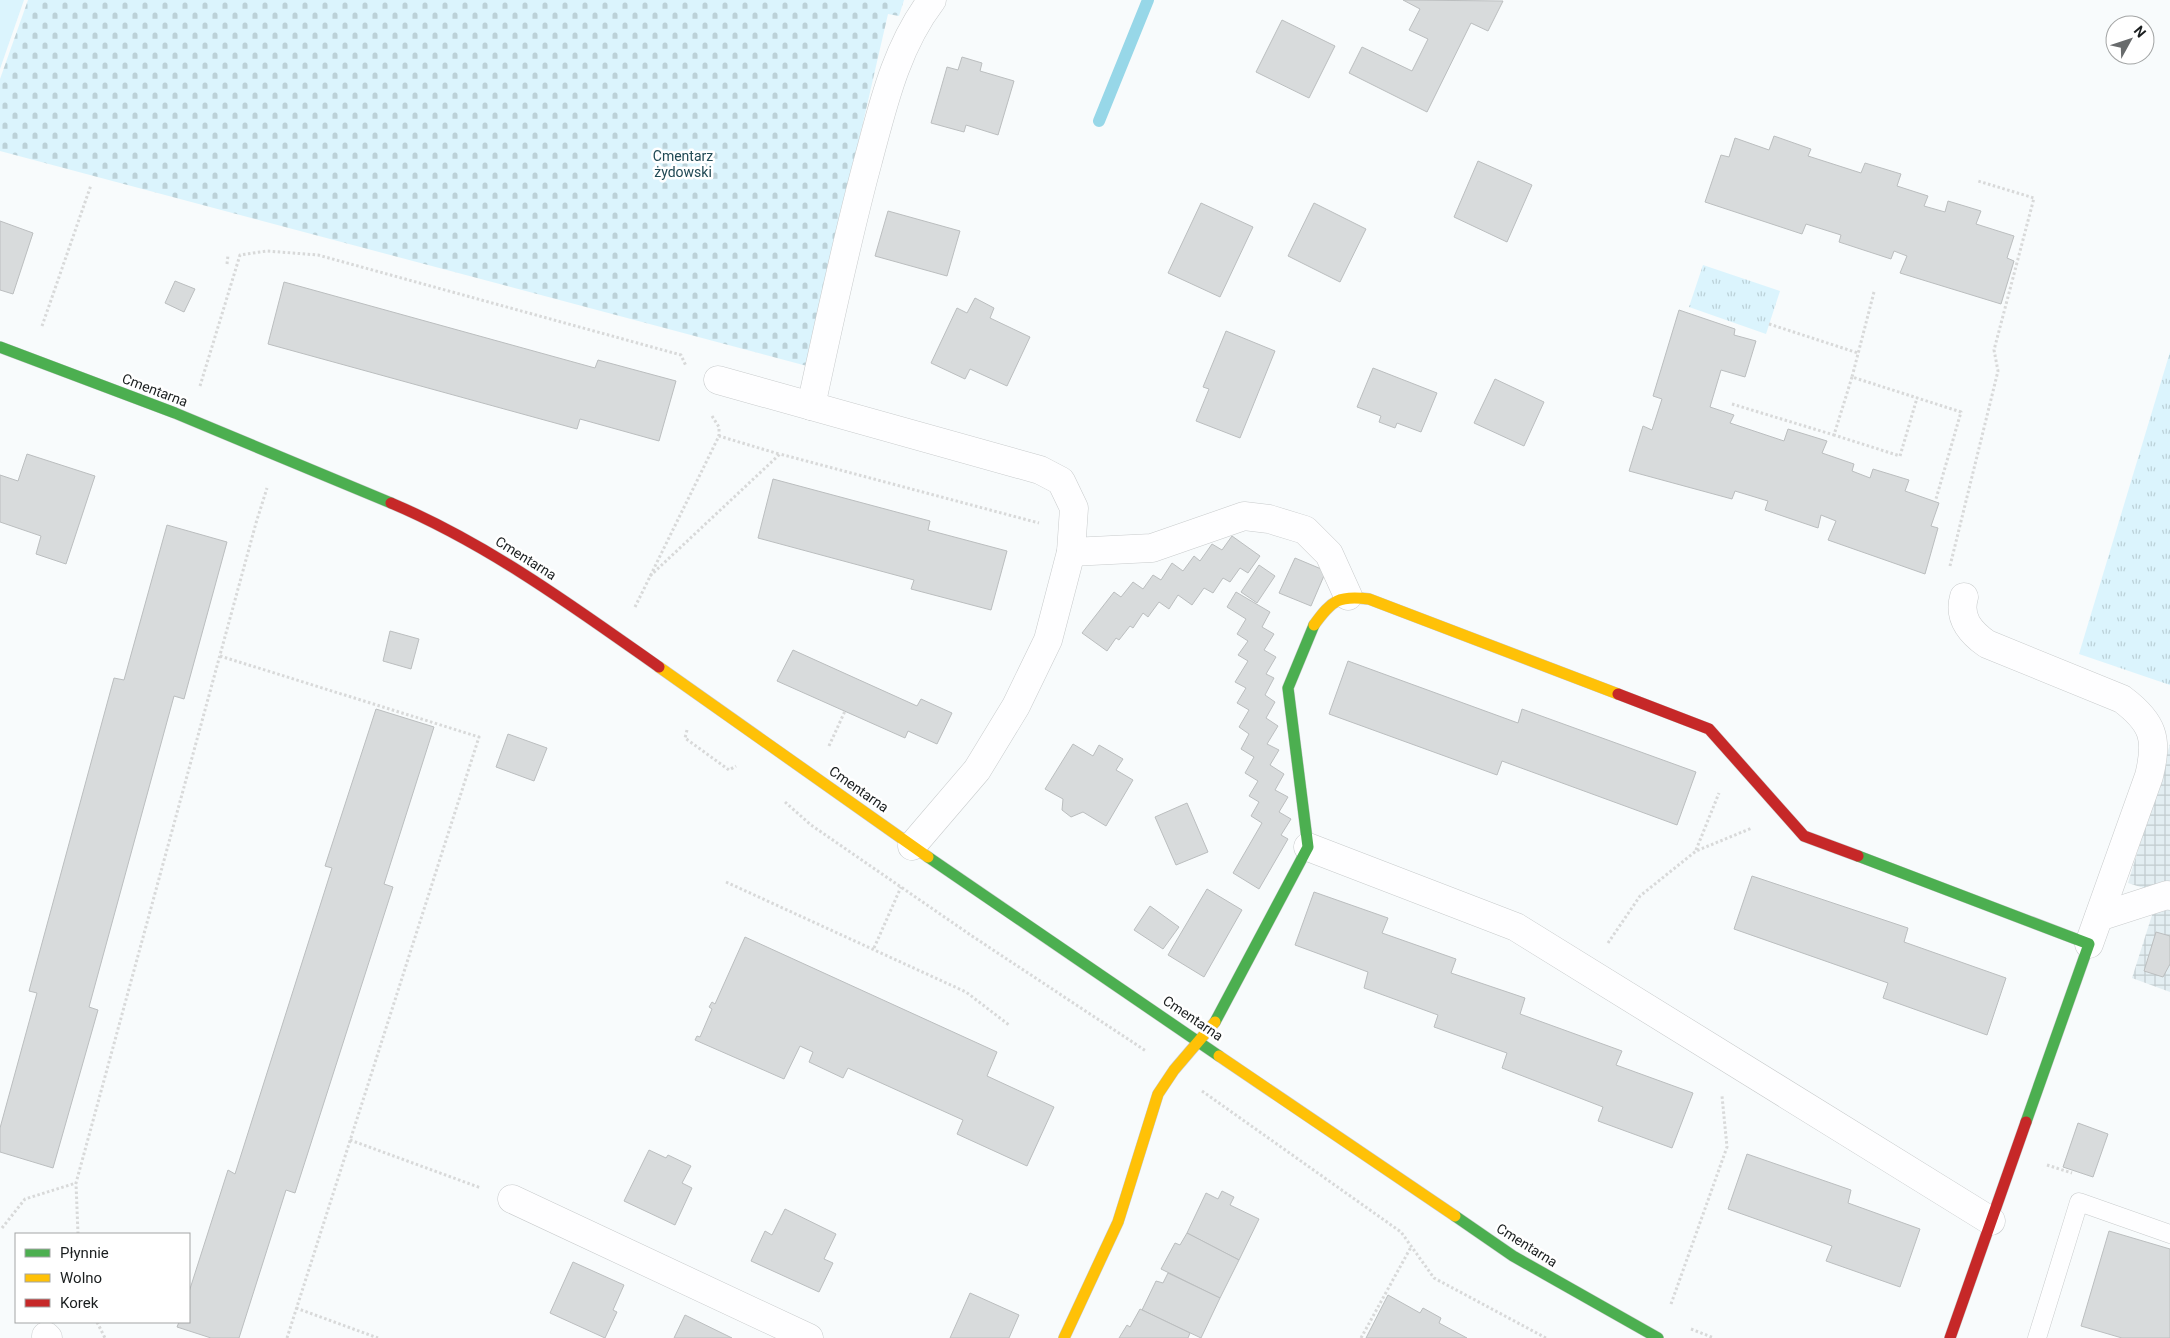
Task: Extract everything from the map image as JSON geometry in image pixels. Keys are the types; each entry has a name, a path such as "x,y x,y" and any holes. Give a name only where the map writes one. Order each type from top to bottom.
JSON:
{"street":[{"path":"811,406 848,238 884,102 904,43 916,20 932,0"},
{"name":"Cmentarna","path":"0,347 322,472 462,537 556,594 912,846 1513,1256 1658,1338"},
{"path":"718,380 1040,470 1061,481 1074,508 1071,552 1048,640 1016,706 978,770 912,846"},
{"path":"1071,552 1152,548 1244,516 1269,519 1305,530 1329,554 1348,596"},
{"path":"1064,1338 1118,1222 1158,1094 1174,1070 1216,1020 1308,848 1288,688 1312,628 1321,615 1336,601 1348,596 1370,600 1709,729 1804,836 2089,944"},
{"path":"1950,1338 2099,917 2160,779 2152,736 2146,722 2136,709 2122,700 1980,639 1974,635 1965,622 1960,608 1964,597"},
{"path":"1308,848 1516,927 1991,1221"},
{"path":"2099,917 2167,895 2170,896"},
{"path":"512,1200 809,1338"}],"lane":[{"path":"2037,1338 2079,1202 2170,1234"}],"path":[{"path":"1948,572 1998,371 1994,350 2034,198 1978,181"},
{"path":"39,334 92,185"},
{"path":"200,388 240,255 268,251 318,255 671,352 680,355 689,371"},
{"path":"227,264 228,255"},
{"path":"1834,435 1852,377 1874,292"},
{"path":"1769,324 1858,353"},
{"path":"1852,377 1961,412 1936,499"},
{"path":"1732,404 1900,456 1917,398"},
{"path":"634,608 719,436 719,427 710,411"},
{"path":"719,436 1043,524"},
{"path":"650,576 780,454"},
{"path":"78,1233 76,1182 268,486"},
{"path":"220,656 479,737 287,1338"},
{"path":"826,754 845,711"},
{"path":"1696,851 1721,790"},
{"path":"1608,943 1640,896 1696,851 1754,827"},
{"path":"726,882 874,948 966,992 1009,1025"},
{"path":"874,948 901,887"},
{"path":"972,936 1174,1070 1401,1232 1434,1278 1546,1338"},
{"path":"1669,1310 1727,1147 1722,1092"},
{"path":"350,1140 512,1200"},
{"path":"2,1228 25,1199 76,1182"},
{"path":"1361,1338 1412,1247"},
{"path":"296,1308 378,1338"},
{"path":"98,1323 105,1338"}],"shaded area":[{"path":"2170,744 2170,992 2132,978 2159,893 2128,883"}],"green space":[{"path":"0,0 24,0 0,69"},
{"name":"Cmentarz żydowski","path":"28,0 904,0 899,16 888,14 807,366 0,151 0,79"},
{"path":"1703,265 1780,291 1766,334 1689,307"},
{"path":"2170,352 2170,685 2079,654"}],"building":[{"path":"1403,0 1503,1 1488,31 1471,23 1427,112 1349,73 1362,47 1412,71 1428,39 1409,30 1420,9"},
{"path":"1282,20 1335,46 1309,98 1256,72"},
{"path":"962,57 982,63 980,71 1014,81 998,135 966,125 964,132 931,123 947,67 958,70"},
{"path":"1774,136 1811,149 1808,156 1861,173 1865,163 1901,174 1897,186 1928,196 1924,206 1945,212 1948,201 1981,211 1976,224 2014,236 2007,258 2014,261 2001,304 1900,273 1907,256 1894,251 1891,259 1839,242 1841,235 1806,224 1802,234 1705,202 1721,155 1729,157 1735,138 1769,150"},
{"path":"1478,161 1532,185 1507,242 1454,217"},
{"path":"1201,203 1253,227 1220,297 1168,273"},
{"path":"1314,203 1366,229 1340,282 1288,256"},
{"path":"888,211 960,231 947,276 875,256"},
{"path":"0,221 33,233 13,294 0,290"},
{"path":"175,281 195,289 184,312 165,303"},
{"path":"284,282 595,368 598,360 676,381 659,441 580,419 577,429 268,344"},
{"path":"975,298 994,308 990,318 1030,337 1007,386 970,369 965,379 931,363 957,308 967,313"},
{"path":"1679,310 1735,329 1734,335 1756,341 1745,377 1721,370 1710,407 1734,415 1730,423 1784,441 1788,429 1827,441 1822,453 1854,464 1852,471 1870,478 1873,469 1909,480 1905,491 1939,503 1931,526 1938,528 1925,574 1828,540 1836,521 1821,515 1818,528 1765,510 1768,501 1735,491 1732,499 1629,471 1643,426 1652,430 1662,399 1653,396"},
{"path":"1226,331 1275,351 1240,438 1196,421 1209,389 1203,387"},
{"path":"1373,368 1437,393 1421,432 1397,423 1395,428 1379,422 1381,416 1357,407"},
{"path":"1495,379 1544,402 1524,446 1474,423"},
{"path":"27,454 95,476 66,564 36,554 41,536 0,522 0,475 18,481"},
{"path":"773,479 930,521 928,530 1007,551 991,610 911,589 914,580 758,538"},
{"path":"167,525 227,542 184,699 174,696 89,1007 98,1010 53,1168 0,1152 0,1128 37,993 29,991 114,678 124,680"},
{"path":"1232,536 1260,556 1248,573 1240,568 1230,582 1223,578 1213,593 1204,588 1192,605 1178,595 1169,609 1159,602 1148,617 1143,613 1133,628 1130,626 1119,640 1116,638 1107,651 1082,633 1114,592 1121,597 1133,582 1143,589 1153,575 1161,580 1172,563 1183,571 1194,556 1200,561 1212,544 1222,550"},
{"path":"1295,558 1326,571 1311,606 1279,593"},
{"path":"1259,565 1275,576 1257,603 1241,592"},
{"path":"1236,592 1270,612 1262,627 1274,634 1264,650 1276,657 1266,674 1274,678 1265,695 1275,702 1266,718 1278,726 1267,744 1279,750 1270,765 1284,774 1275,790 1288,797 1279,812 1291,819 1281,835 1288,839 1259,889 1233,873 1262,823 1251,816 1259,802 1249,796 1258,781 1245,773 1254,757 1241,749 1249,734 1239,727 1249,710 1237,703 1246,688 1235,682 1248,661 1238,655 1248,641 1237,634 1246,619 1227,607"},
{"path":"390,631 419,639 411,669 383,661"},
{"path":"793,650 917,706 921,699 952,713 937,744 908,731 905,738 777,681"},
{"path":"1348,661 1518,723 1522,709 1696,772 1677,825 1502,761 1497,775 1329,714"},
{"path":"376,709 434,727 384,884 393,887 295,1193 286,1190 239,1338 211,1338 177,1327 179,1323 190,1323 190,1289 228,1170 235,1174 332,868 325,866"},
{"path":"508,734 547,748 534,781 496,767"},
{"path":"1073,744 1093,756 1099,745 1123,759 1116,770 1133,780 1106,826 1083,812 1071,817 1062,810 1063,799 1045,789"},
{"path":"1187,803 1208,852 1176,865 1155,817"},
{"path":"1752,876 1908,928 1904,942 2006,978 1987,1035 1883,998 1888,983 1734,929"},
{"path":"1207,889 1242,910 1204,977 1168,955"},
{"path":"1314,892 1388,918 1382,933 1456,959 1451,973 1525,998 1520,1014 1622,1051 1616,1065 1693,1093 1672,1148 1598,1121 1603,1107 1502,1068 1507,1053 1434,1027 1438,1015 1364,988 1368,972 1295,945"},
{"path":"1150,906 1179,927 1163,949 1134,930"},
{"path":"2156,932 2170,936 2170,964 2163,977 2144,971"},
{"path":"745,937 997,1052 987,1076 1054,1107 1027,1166 957,1134 963,1120 848,1068 843,1078 809,1062 813,1052 800,1046 784,1079 695,1040 697,1036 700,1037 712,1009 709,1007 712,1002 715,1004"},
{"path":"2078,1123 2108,1134 2093,1177 2063,1167"},
{"path":"649,1150 666,1158 668,1155 691,1166 682,1183 692,1188 675,1225 624,1201"},
{"path":"1747,1154 1851,1190 1848,1203 1920,1229 1900,1287 1826,1261 1832,1246 1728,1209"},
{"path":"1222,1191 1234,1197 1230,1205 1259,1219 1239,1260 1187,1233 1206,1193 1218,1199"},
{"path":"785,1209 836,1234 824,1259 833,1263 819,1292 751,1261 765,1231 772,1235"},
{"path":"2109,1231 2170,1249 2170,1338 2122,1338 2081,1326"},
{"path":"1187,1233 1239,1260 1220,1298 1161,1269 1175,1243 1180,1245"},
{"path":"573,1262 624,1285 613,1310 617,1312 605,1338 550,1313"},
{"path":"1168,1273 1220,1298 1201,1338 1142,1310 1156,1281 1163,1283"},
{"path":"970,1293 1019,1315 1009,1338 950,1338"},
{"path":"1388,1295 1420,1313 1423,1308 1441,1318 1439,1323 1467,1338 1366,1338"},
{"path":"1140,1309 1190,1333 1188,1338 1119,1338 1127,1325 1130,1327"},
{"path":"685,1315 732,1338 674,1338"}],"waterway":[{"path":"1099,121 1148,0"}],"traffic: fast":[{"path":"0,347 175,413 391,503"},
{"path":"1215,1022 1308,847 1288,688 1314,625"},
{"path":"1858,856 2089,944 2026,1122"},
{"path":"928,857 1219,1056"},
{"path":"1455,1216 1513,1256 1658,1338"}],"traffic: slow":[{"path":"1314,625 1326,610 1337,601 1350,598 1369,599 1618,694"},
{"path":"659,667 928,857"},
{"path":"1064,1338 1118,1222 1158,1094 1174,1070 1215,1022"},
{"path":"1219,1056 1455,1216"}],"traffic: jam":[{"path":"391,503 427,519 496,557 659,667"},
{"path":"1618,694 1709,729 1804,836 1858,856"},
{"path":"1950,1338 2026,1122"}]}
